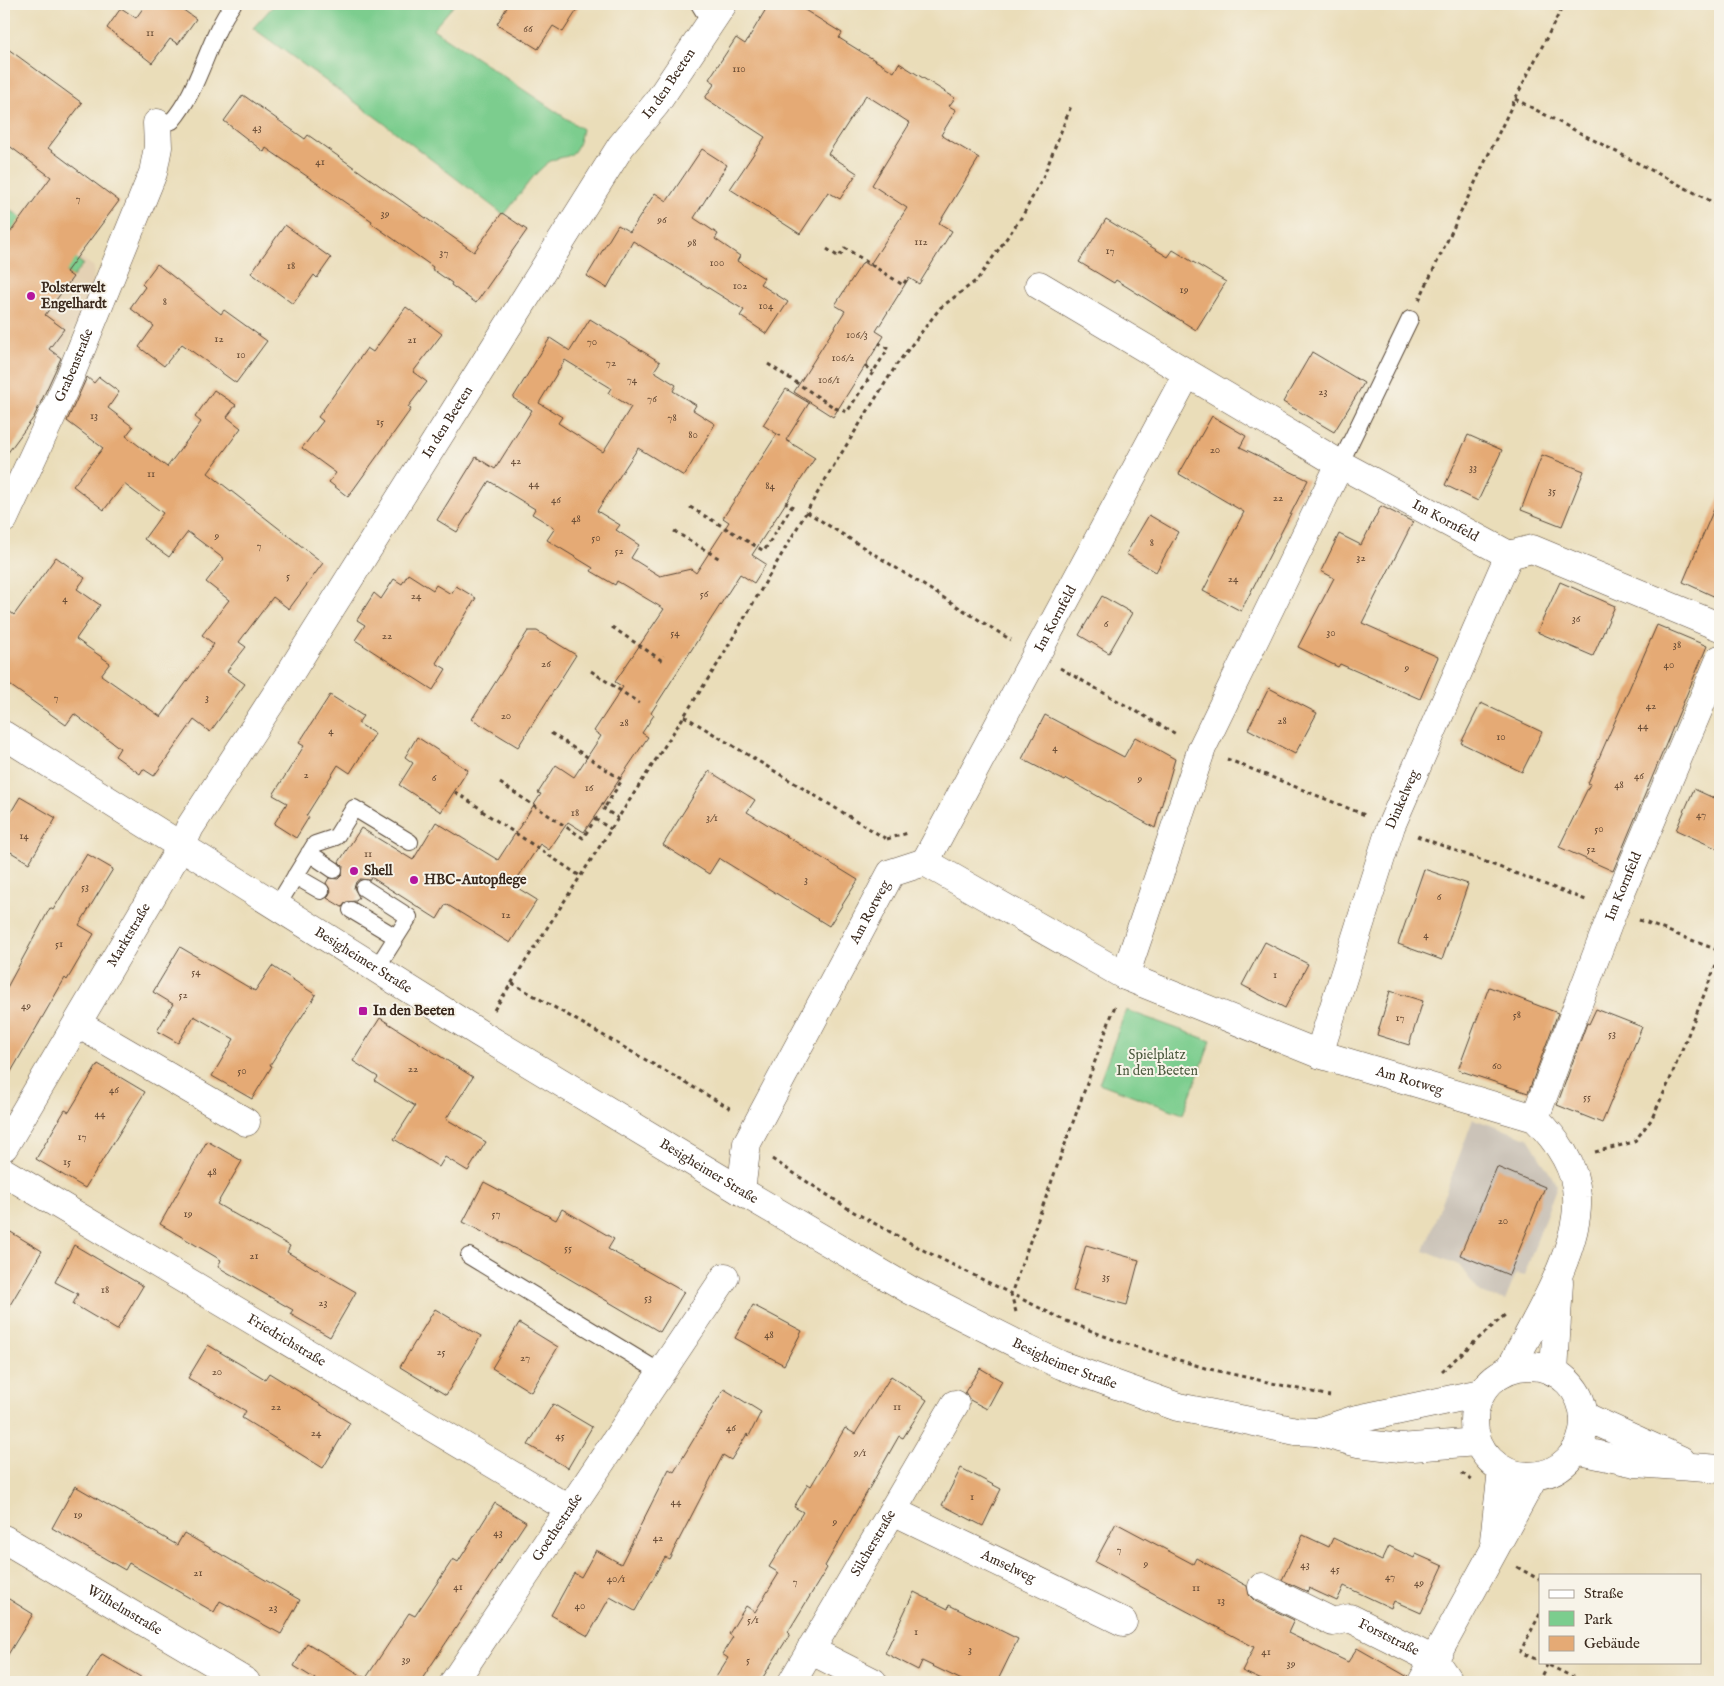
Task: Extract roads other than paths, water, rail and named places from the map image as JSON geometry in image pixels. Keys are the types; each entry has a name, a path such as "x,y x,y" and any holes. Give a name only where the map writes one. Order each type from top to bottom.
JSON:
{"street":[{"name":"In den Beeten","path":"181,847 190,826 292,670 621,146 656,104 711,10"},
{"name":"Grabenstraße","path":"4,519 69,380 153,173 158,147 157,123"},
{"name":"Im Kornfeld","path":"1039,285 1340,464 1509,555"},
{"name":"Im Kornfeld","path":"925,862 1187,374"},
{"path":"1125,976 1202,748 1340,464"},
{"path":"1509,555 1532,549 1720,627"},
{"name":"Dinkelweg","path":"1319,1054 1391,826 1509,555"},
{"name":"Im Kornfeld","path":"1536,1118 1613,911 1720,659"},
{"name":"Besigheimer Straße","path":"4,735 479,1033 741,1191 910,1290 1027,1350 1061,1365 1178,1406 1296,1431 1318,1432 1358,1443 1400,1448 1477,1442"},
{"name":"Marktstraße","path":"4,1147 181,847"},
{"name":"Am Rotweg","path":"741,1191 747,1143 891,873 925,862 1125,976 1319,1054 1536,1118 1552,1134 1566,1157 1575,1182 1577,1214 1559,1273 1510,1369"},
{"path":"78,1024 246,1122"},
{"name":"Friedrichstraße","path":"4,1172 569,1509"},
{"name":"Am Rotweg","path":"1554,1372 1559,1273"},
{"name":"Goethestraße","path":"454,1682 725,1277"},
{"path":"1533,1366 1554,1372 1574,1390 1584,1416 1582,1433 1576,1450 1558,1468 1534,1477 1502,1470 1492,1463 1477,1442 1473,1426 1475,1409 1481,1393 1494,1378 1510,1369 1533,1366"},
{"path":"1318,1432 1354,1420 1481,1393"},
{"name":"Silcherstraße","path":"792,1682 955,1404"},
{"path":"1584,1416 1708,1468"},
{"path":"1576,1450 1636,1463 1708,1468"},
{"name":"Forststraße","path":"1492,1554 1502,1470"},
{"name":"Forststraße","path":"1262,1587 1333,1622 1350,1618 1428,1671 1534,1477"},
{"name":"Amselweg","path":"893,1511 1123,1622"},
{"name":"Wilhelmstraße","path":"4,1539 246,1682"},
{"path":"810,1650 873,1682"},
{"path":"1428,1671 1450,1682"}],"lane":[{"path":"157,123 172,121 182,109 218,27 233,4"},
{"path":"1340,464 1410,319"},
{"path":"277,906 315,844 336,837 354,808 410,842"},
{"path":"309,853 334,870"},
{"path":"296,876 321,891"},
{"path":"364,888 409,917 376,968"},
{"path":"351,910 396,937"},
{"path":"469,1256 660,1372"}],"place":[{"name":"Polsterwelt Engelhardt","path":"31,296"},
{"name":"Shell","path":"354,871"},
{"name":"HBC-Autopflege","path":"414,880"},
{"name":"In den Beeten","path":"363,1011"}],"park label":[{"name":"Spielplatz In den Beeten","path":"1157,1064"}]}
